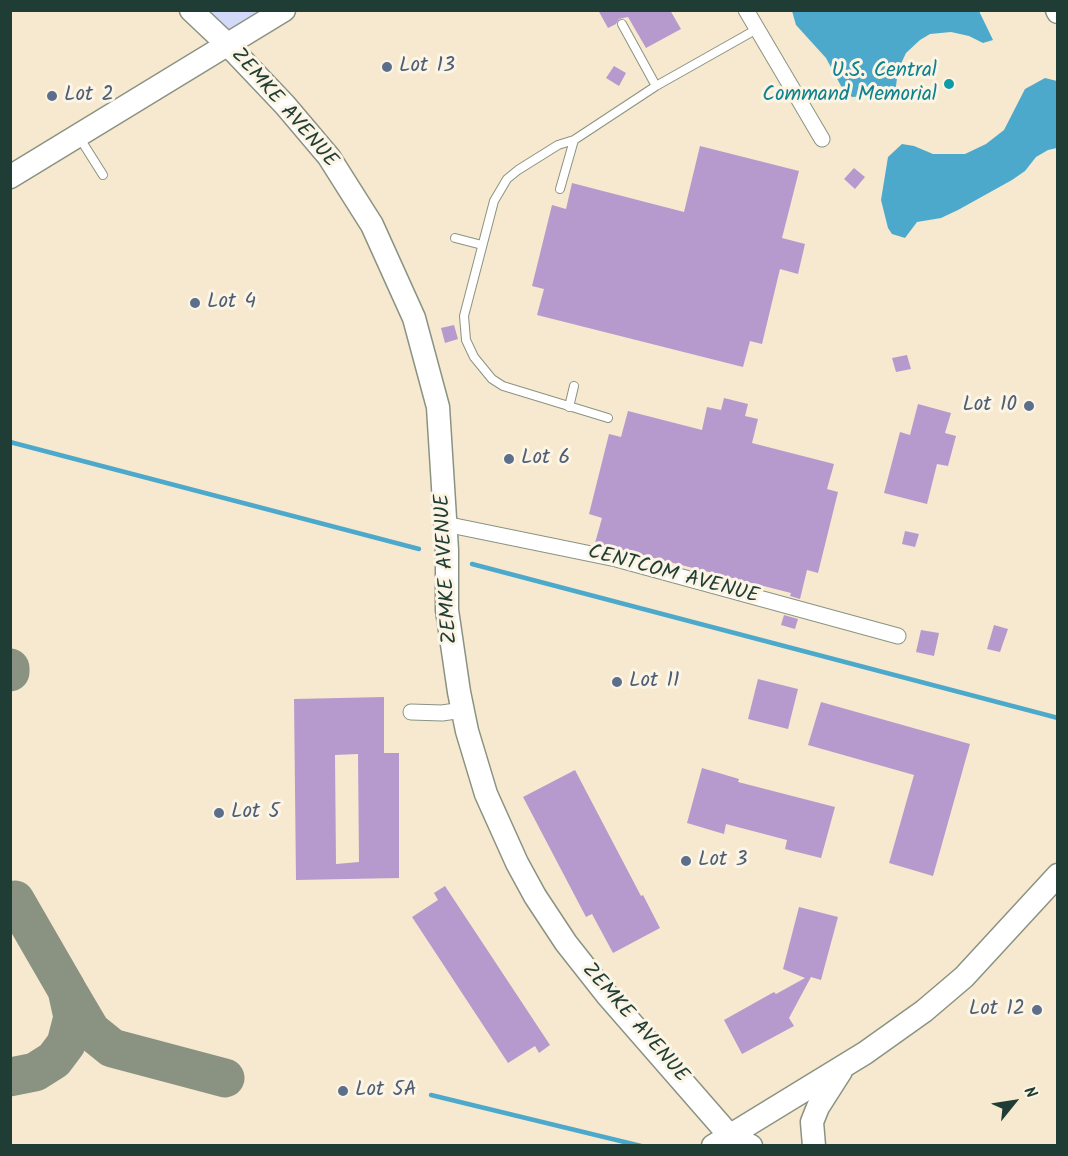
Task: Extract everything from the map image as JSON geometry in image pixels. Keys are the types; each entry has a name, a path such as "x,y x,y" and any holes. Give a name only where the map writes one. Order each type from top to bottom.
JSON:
{"street":[{"name":"ZEMKE AVENUE","path":"191,10 285,105 329,157 372,225 414,318 438,406 447,610 463,710 486,794 517,863 535,896 566,943 722,1141 751,1146"},
{"path":"10,177 284,10"},
{"path":"746,10 822,139"},
{"name":"CENTCOM AVENUE","path":"445,524 616,559 898,636"},
{"path":"411,712 442,713 463,710"},
{"path":"722,1141 844,1067 916,1016 964,976 1058,875"},
{"path":"814,1146 812,1122 818,1107 844,1067"}],"lane":[{"path":"622,24 656,86"},
{"path":"608,418 503,386 487,374 474,357 466,340 464,316 494,201 507,178 518,170 558,145 573,140 656,86 757,29"},
{"path":"78,136 103,175"},
{"path":"560,189 573,140"},
{"path":"455,238 482,245"},
{"path":"569,407 574,386"}],"shaded area":[{"path":"191,11 284,11 228,45"}],"water":[{"path":"792,11 979,11 993,40 983,43 969,36 951,32 930,34 906,53 898,70 895,94 879,86 871,86 867,96 852,97 841,86 826,58 796,25"},
{"path":"1045,78 1057,81 1057,148 1036,157 1025,171 1012,180 958,210 941,218 917,222 905,238 892,234 888,228 881,200 888,157 902,144 933,154 965,154 986,144 1004,130 1025,89"}],"building":[{"path":"598,10 670,10 681,29 646,48 628,17 619,19 616,24 608,28"},
{"path":"614,66 626,73 619,86 606,78"},
{"path":"700,146 799,171 782,238 805,244 798,274 780,269 762,344 750,341 743,367 537,315 544,289 532,286 552,205 566,209 572,183 684,212"},
{"path":"854,168 865,177 855,189 844,179"},
{"path":"454,325 458,339 445,343 441,328"},
{"path":"907,355 911,369 896,372 892,358"},
{"path":"724,398 748,404 745,416 758,419 752,443 834,464 827,489 838,492 818,573 807,570 800,599 790,596 791,593 595,543 602,518 589,514 609,434 621,437 628,411 702,430 707,407 721,410"},
{"path":"918,404 951,413 945,433 956,436 948,466 937,464 927,504 884,493 900,432 910,435"},
{"path":"905,531 919,534 915,547 902,544"},
{"path":"784,615 798,619 795,629 781,625"},
{"path":"994,625 1008,629 1000,652 987,649"},
{"path":"921,630 939,633 934,656 916,652"},
{"path":"758,679 798,689 788,729 748,719"},
{"path":"384,697 384,753 399,753 399,878 296,880 294,699","holes":["358,754 359,862 336,864 335,755"]},
{"path":"821,702 970,744 933,876 889,863 914,775 808,745"},
{"path":"702,768 739,779 738,782 835,807 821,858 785,849 787,840 726,824 724,834 687,823"},
{"path":"575,770 660,928 613,953 592,914 586,917 523,797"},
{"path":"445,886 550,1045 539,1053 535,1046 508,1063 412,917 438,900 434,893"},
{"path":"799,907 838,917 821,980 811,977 789,1018 794,1026 742,1054 724,1020 774,992 776,994 805,978 783,969"}],"waterway":[{"path":"10,442 419,549"},
{"path":"472,564 1058,718"},
{"path":"431,1095 641,1146"}],"taxiway":[{"path":"10,1077 35,1072 54,1060 66,1044 73,1017 67,990 15,900"},
{"path":"68,992 91,1031 112,1048 225,1078"}],"place":[{"name":"Lot 13","path":"387,67"},
{"name":"U.S. Central Command Memorial","path":"949,84"},
{"name":"Lot 2","path":"52,96"},
{"name":"Lot 4","path":"195,303"},
{"name":"Lot 10","path":"1029,406"},
{"name":"Lot 6","path":"509,459"},
{"name":"Lot 11","path":"617,682"},
{"name":"Lot 5","path":"219,813"},
{"name":"Lot 3","path":"686,861"},
{"name":"Lot 12","path":"1037,1010"},
{"name":"Lot 5A","path":"343,1091"}]}
